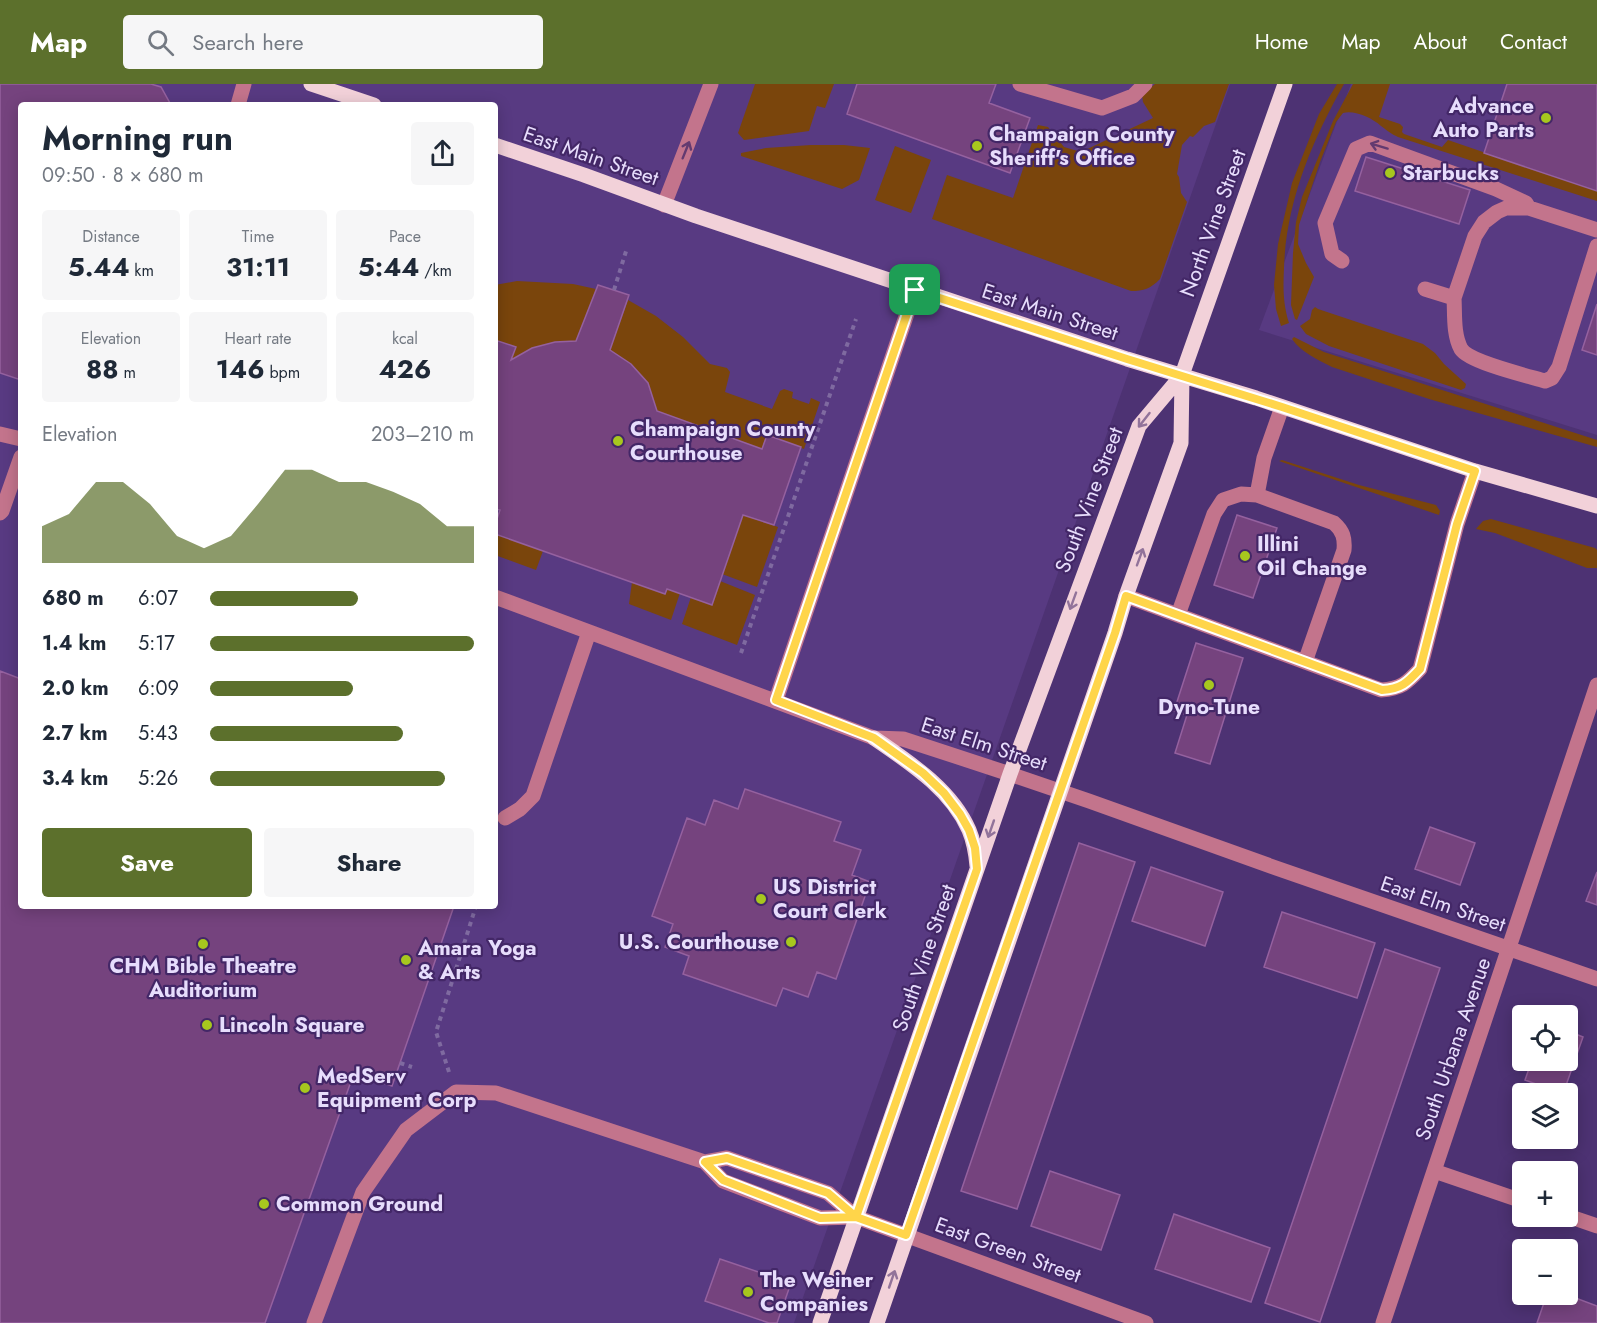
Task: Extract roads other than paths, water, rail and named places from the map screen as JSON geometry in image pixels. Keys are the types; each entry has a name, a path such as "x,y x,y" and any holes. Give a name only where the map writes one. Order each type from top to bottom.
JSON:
{"main road":[{"path":"311,84 365,102"},
{"name":"North Vine Street","path":"1182,375 1285,84"},
{"name":"East Main Street","path":"498,146 915,290 1475,471 1597,506"},
{"path":"877,1323 1126,596 1181,443 1182,375"},
{"name":"South Vine Street","path":"820,1323 1010,774 1139,426 1182,375"},
{"path":"874,738 923,773 948,799 969,830 975,848 977,869"}],"street":[{"path":"239,102 244,84"},
{"path":"664,205 711,84"},
{"path":"1020,84 1102,108 1133,96 1145,84"},
{"path":"1337,257 1325,223 1356,149 1370,143 1496,189 1526,203 1529,208"},
{"path":"1597,231 1529,208 1506,208 1484,222 1475,236 1454,298 1455,333 1462,351 1478,361 1545,381 1552,378 1558,367 1597,246"},
{"path":"1425,289 1454,298"},
{"path":"776,700 915,290"},
{"path":"1257,495 1264,458 1282,407"},
{"path":"0,434 18,438"},
{"path":"0,513 18,466"},
{"path":"1126,596 1382,690 1395,689 1409,681 1420,669 1457,524 1475,471"},
{"path":"1178,615 1214,514 1223,500 1241,494 1257,495 1335,523 1342,530 1344,550 1305,662"},
{"name":"East Elm Street","path":"498,598 874,738 903,739 1010,774 1597,979"},
{"path":"506,818 520,809 533,796 589,632"},
{"name":"South Urbana Avenue","path":"1383,1323 1509,949 1592,715 1597,685"},
{"path":"314,1323 363,1192 406,1130 456,1092 496,1093 705,1162 723,1180 820,1218 856,1217"},
{"path":"705,1162 727,1158 828,1193 856,1217"},
{"path":"1434,1171 1512,1198"},
{"name":"East Green Street","path":"856,1217 1146,1323"},
{"path":"1578,1219 1597,1226"}],"place":[{"name":"Advance Auto Parts","path":"1546,118"},
{"name":"Champaign County Sheriff's Office","path":"977,146"},
{"name":"Starbucks","path":"1390,173"},
{"name":"Champaign County Courthouse","path":"618,441"},
{"name":"Illini Oil Change","path":"1245,556"},
{"name":"Dyno-Tune","path":"1209,685"},
{"name":"US District Court Clerk","path":"761,899"},
{"name":"U.S. Courthouse","path":"791,942"},
{"name":"CHM Bible Theatre Auditorium","path":"203,944"},
{"name":"Amara Yoga & Arts","path":"406,960"},
{"name":"Lincoln Square","path":"207,1025"},
{"name":"MedServ Equipment Corp","path":"305,1088"},
{"name":"Common Ground","path":"264,1204"},
{"name":"The Weiner Companies","path":"748,1292"}]}
